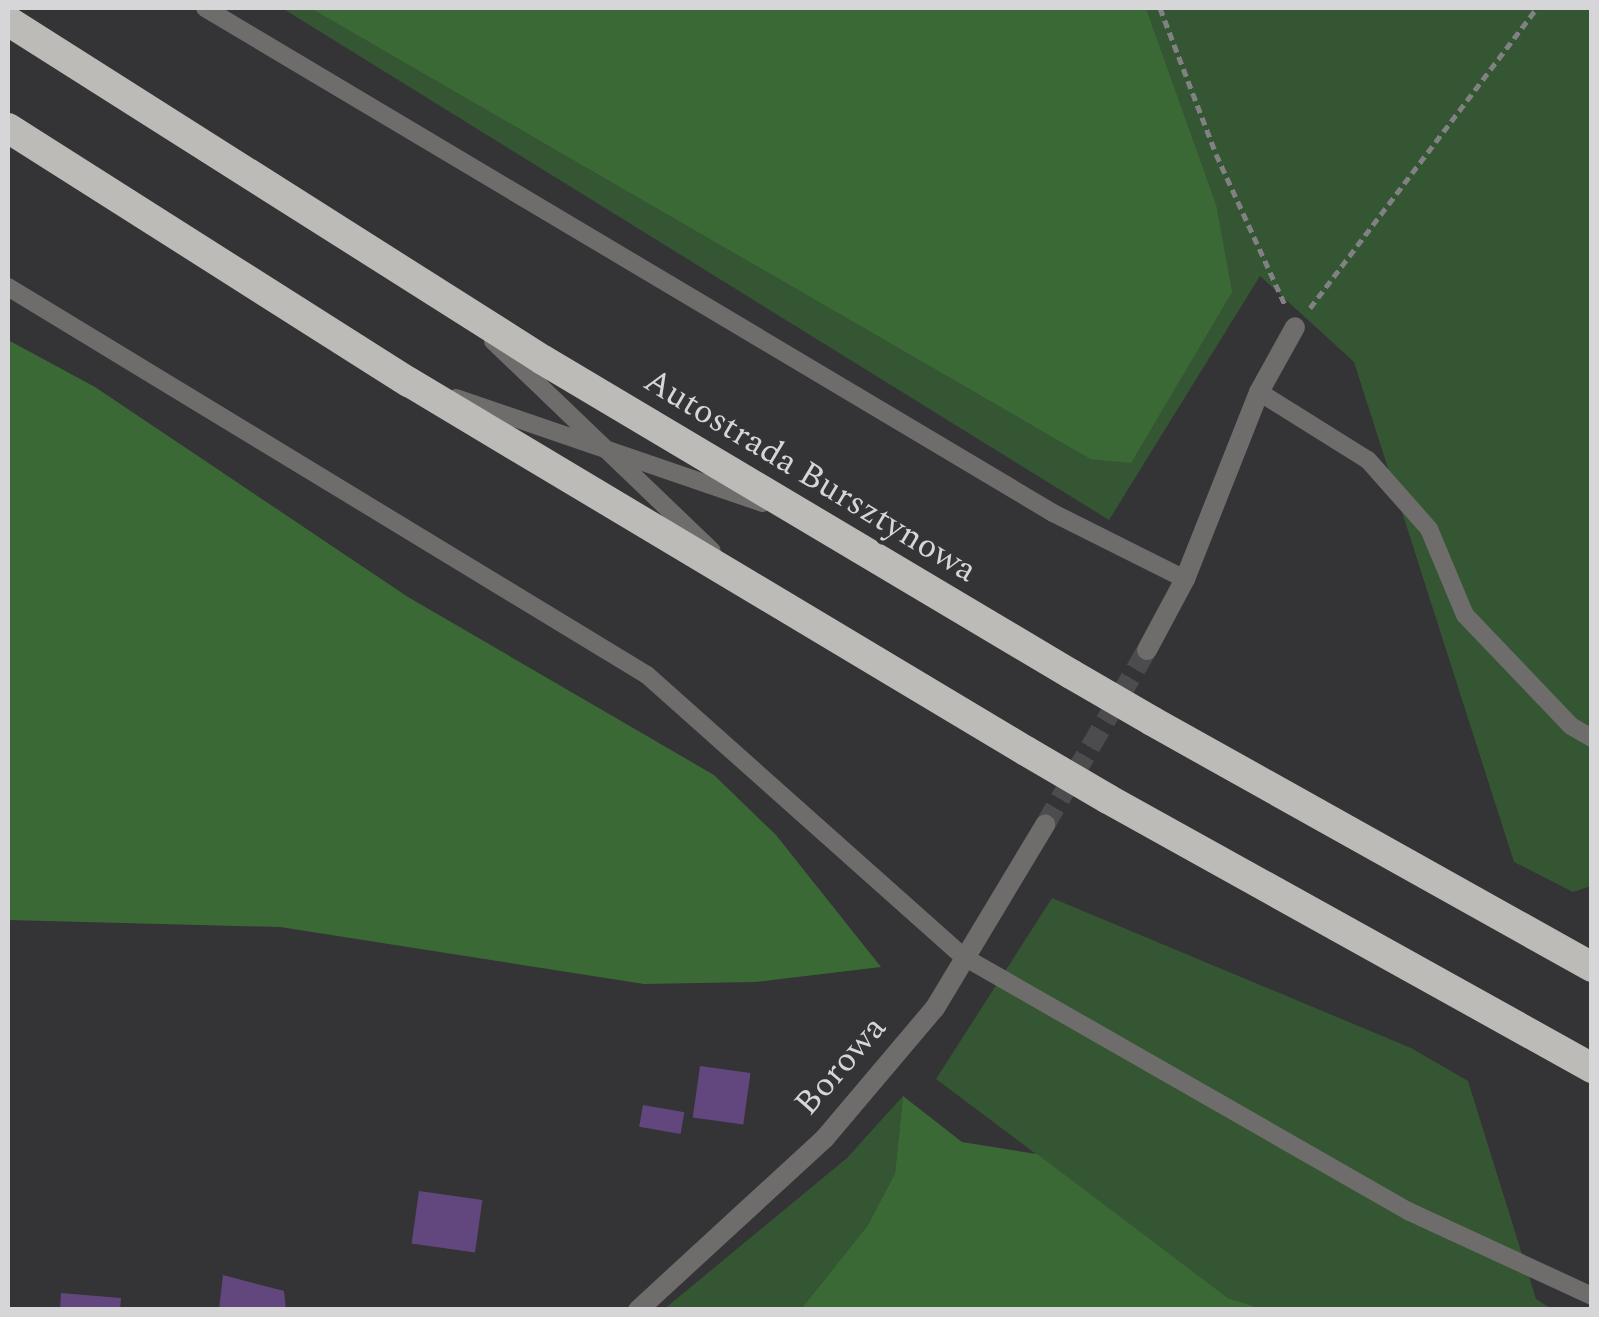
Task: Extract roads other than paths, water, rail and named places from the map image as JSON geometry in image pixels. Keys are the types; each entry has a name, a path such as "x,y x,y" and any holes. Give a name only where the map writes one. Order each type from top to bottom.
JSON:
{"highway":[{"name":"Autostrada Bursztynowa","path":"8,22 456,306 801,516 1152,721 1592,967"},
{"path":"8,128 409,382 755,592 1108,799 1592,1068"}],"street":[{"path":"1146,650 1185,579 1259,392 1295,327"},
{"name":"Borowa","path":"638,1310 824,1138 935,1008 1045,825"}],"lane":[{"path":"205,8 1053,513 1185,579"},
{"path":"8,287 647,674 964,957 1408,1211 1592,1296"},
{"path":"456,306 755,592"},
{"path":"409,382 801,516"},
{"path":"1259,392 1368,460 1428,529 1465,615 1571,726 1592,738"}],"tunnel":[{"path":"1045,825 1147,650"}]}
